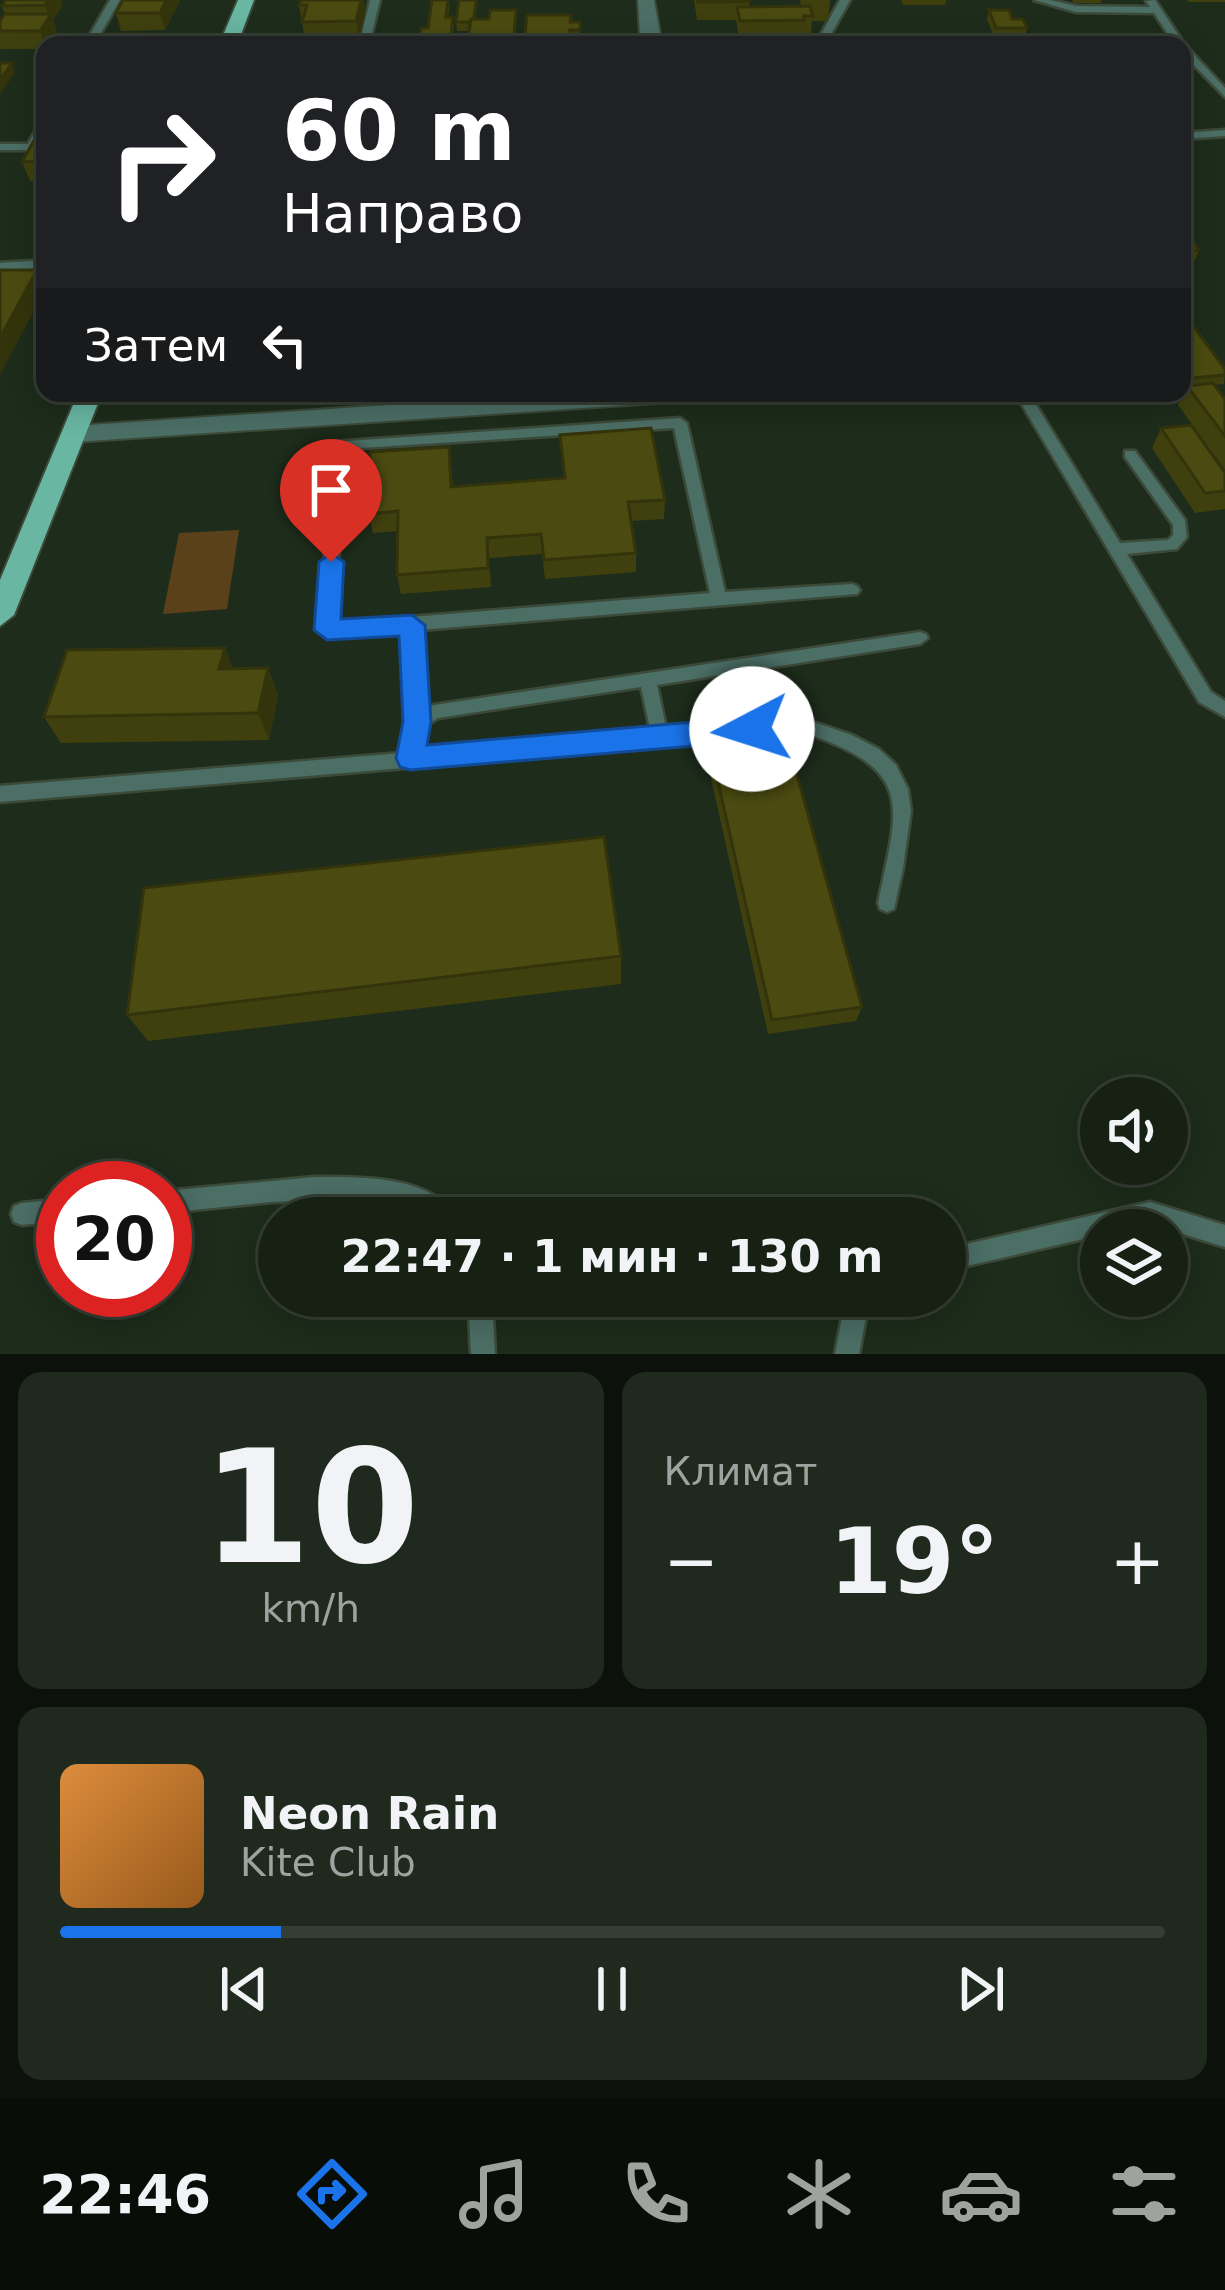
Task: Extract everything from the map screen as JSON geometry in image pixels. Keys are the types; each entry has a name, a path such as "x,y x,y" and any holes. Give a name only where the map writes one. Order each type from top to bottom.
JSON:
{"main road":[{"path":"232,36 246,0"},
{"path":"0,615 86,402"}],"street":[{"path":"646,0 650,36"},
{"path":"74,434 338,432 615,402"}],"lane":[{"path":"94,36 115,0"},
{"path":"366,36 376,0"},
{"path":"825,36 845,0"},
{"path":"1039,0 1076,9 1153,5 1174,36"},
{"path":"1191,68 1225,94"},
{"path":"1191,135 1225,133"},
{"path":"0,147 36,147"},
{"path":"0,267 36,265"},
{"path":"680,402 680,424 719,598"},
{"path":"1027,402 1205,697 1225,710"},
{"path":"680,424 338,432 327,630 852,590"},
{"path":"1116,549 1172,545 1180,537 1180,524 1130,454"},
{"path":"410,758 417,722 412,625"},
{"path":"417,722 434,712 920,638"},
{"path":"648,680 660,737"},
{"path":"0,794 808,727 868,749 895,774 905,811 887,903"},
{"path":"192,1200 369,1186 409,1197"},
{"path":"22,1214 36,1213"},
{"path":"966,1255 1150,1213 1225,1236"},
{"path":"481,1317 483,1354"},
{"path":"847,1354 854,1317"}],"shaded area":[{"path":"239,530 227,609 163,614 179,533"}],"building":[{"path":"6,0 48,0 45,5 2,6"},
{"path":"123,0 166,0 160,13 116,13"},
{"path":"301,0 361,0 356,21 302,22 307,5 299,5"},
{"path":"432,0 448,0 451,36 419,36 421,28 428,28"},
{"path":"459,0 476,0 470,22 456,22"},
{"path":"749,0 749,2 698,2"},
{"path":"810,6 813,16 804,16 804,20 740,21 737,7"},
{"path":"490,10 516,10 514,36 468,36 471,19 489,19"},
{"path":"989,10 1009,10 1012,19 1023,19 1027,28 996,28"},
{"path":"5,14 51,14 40,31 0,31"},
{"path":"527,15 571,15 570,22 580,22 580,30 570,30 570,35 525,35"},
{"path":"0,63 12,63 0,80"},
{"path":"36,137 36,161 22,162"},
{"path":"0,270 36,270 36,272 0,338"},
{"path":"1191,323 1225,369 1225,375 1191,378"},
{"path":"1213,383 1225,399 1225,436 1191,391 1191,386"},
{"path":"1191,425 1225,473 1225,491 1205,493 1161,428"},
{"path":"651,428 665,500 628,502 636,553 544,560 541,534 487,538 488,568 397,575 398,511 369,514 370,452 449,447 451,487 565,478 560,435"},
{"path":"225,648 219,669 268,668 258,713 44,717 67,650"},
{"path":"784,729 862,1007 772,1020 708,738"},
{"path":"604,837 621,956 127,1015 144,888"}],"route":[{"path":"331,562 327,630 412,625 417,722 410,758 752,729"}]}
